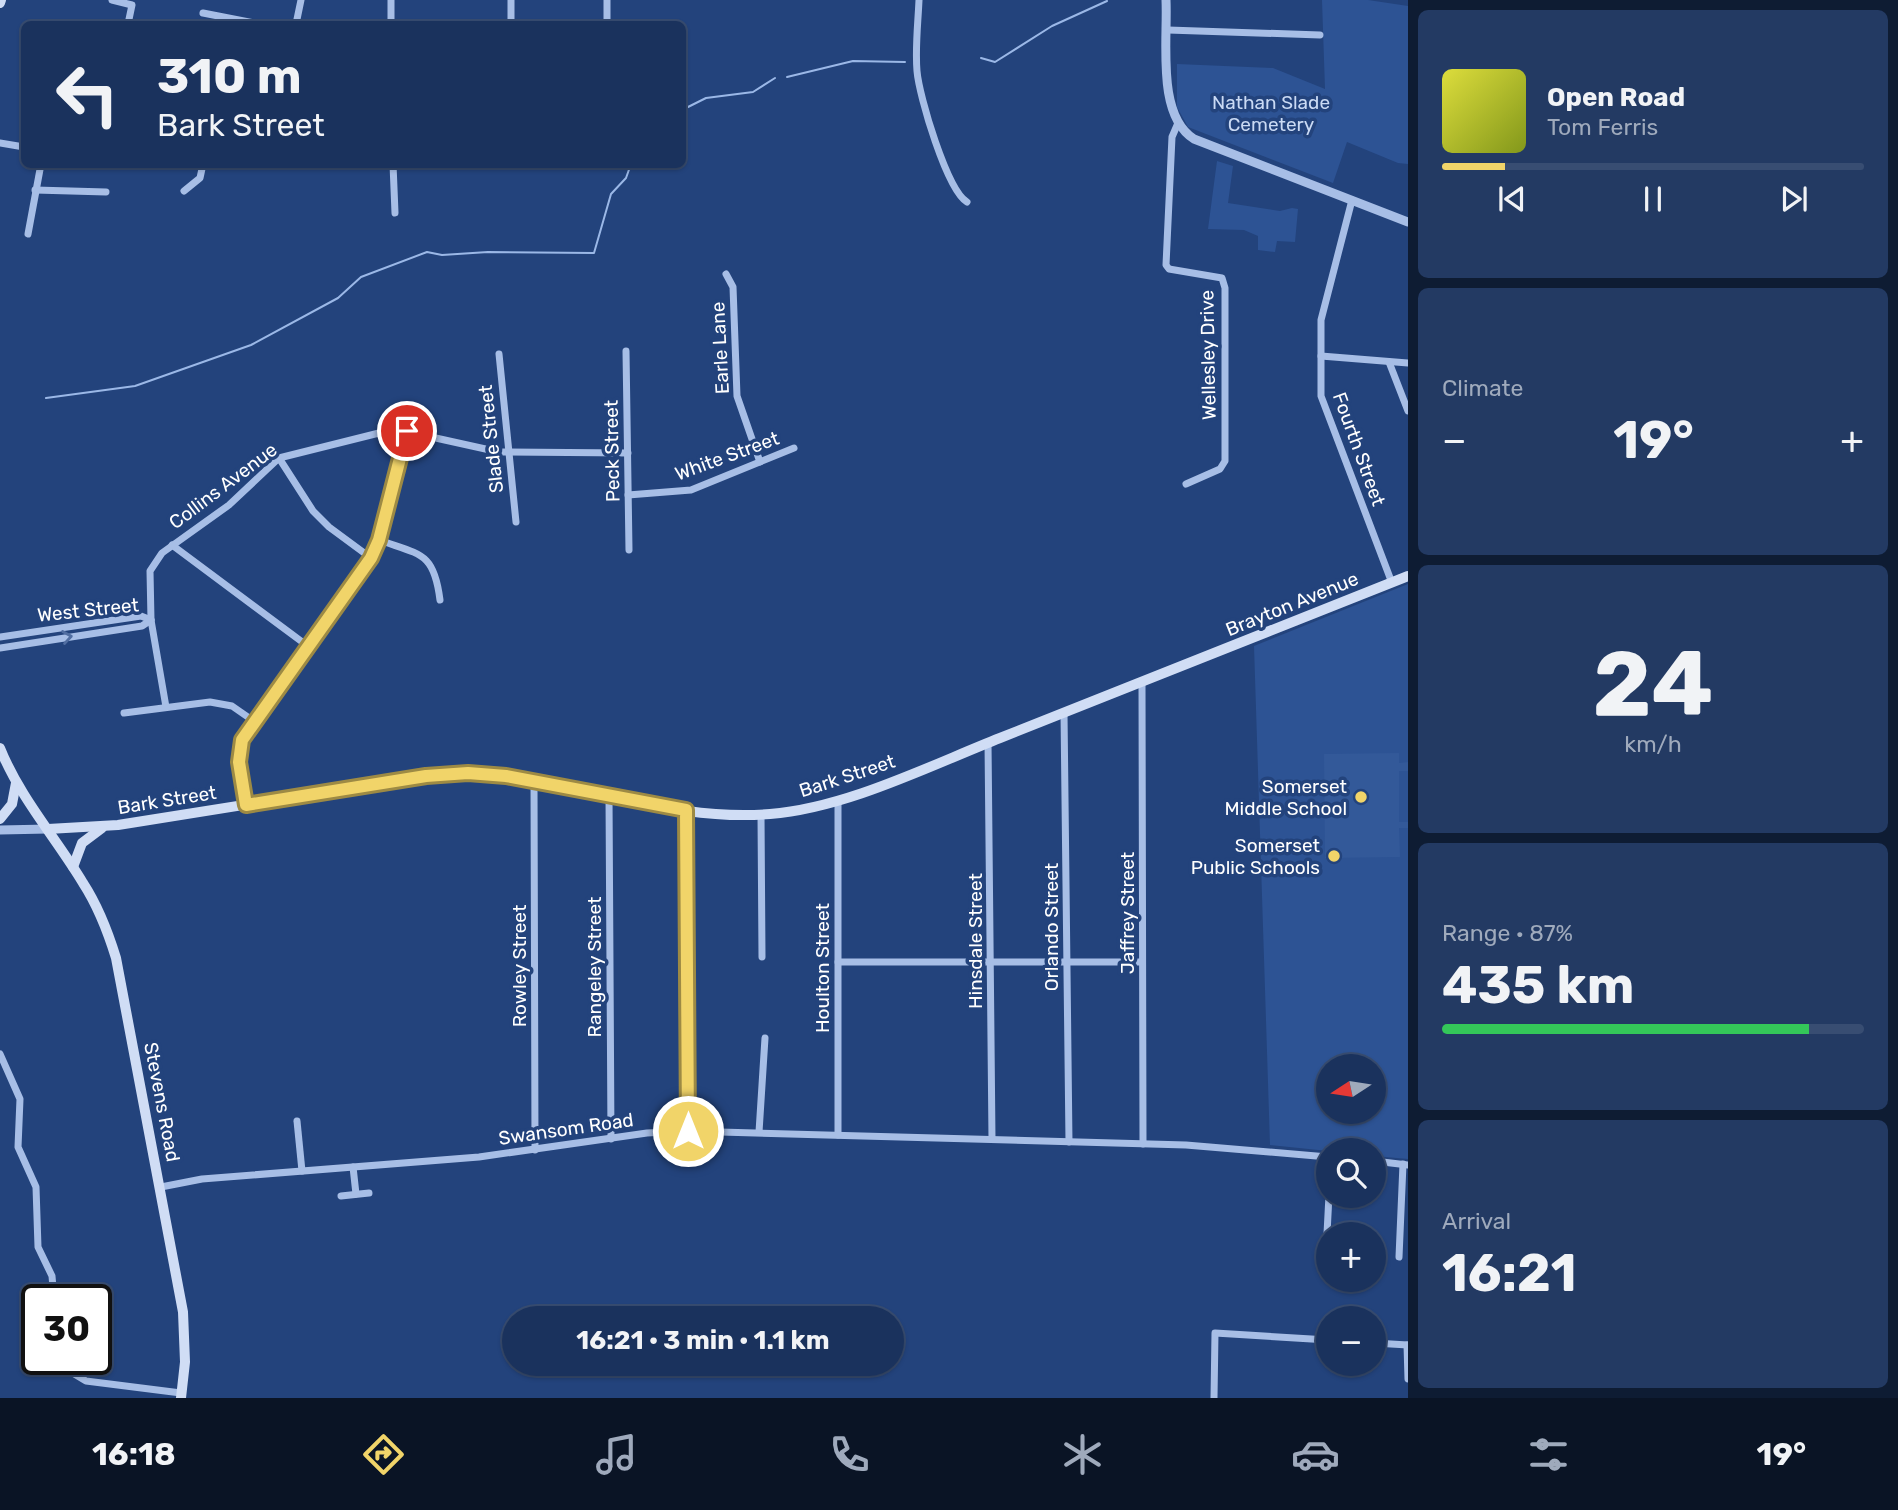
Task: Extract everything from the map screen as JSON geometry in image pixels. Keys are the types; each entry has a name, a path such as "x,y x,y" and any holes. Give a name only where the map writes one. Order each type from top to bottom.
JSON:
{"main road":[{"name":"Brayton Avenue","path":"1188,665 1408,576"},
{"name":"Bark Street","path":"48,829 104,827 441,774 489,774 686,810 736,816 794,811 838,801 1188,665"},
{"name":"Stevens Road","path":"0,748 16,783 73,867 100,915 116,958 183,1312 185,1362 181,1396"},
{"path":"0,818 12,804 16,783"},
{"path":"73,867 82,843 104,827"}],"street":[{"path":"112,0 132,5 129,21"},
{"path":"297,21 301,0"},
{"path":"391,0 391,21"},
{"path":"511,0 511,21"},
{"path":"607,0 607,21"},
{"path":"919,0 917,66 921,96 955,191 967,202"},
{"path":"1166,0 1170,102 1178,123 1192,138 1408,222"},
{"path":"203,13 244,21"},
{"path":"1168,30 1320,35"},
{"name":"Wellesley Drive","path":"1178,123 1172,137 1166,267 1222,278 1226,288 1225,461 1220,469 1186,484"},
{"path":"0,143 21,146"},
{"path":"28,234 40,168"},
{"path":"184,191 200,178 202,168"},
{"path":"393,168 395,213"},
{"path":"35,190 106,192"},
{"name":"Fourth Street","path":"1352,200 1321,320 1322,404 1392,583"},
{"name":"Earle Lane","path":"726,274 733,287 737,396 760,462"},
{"name":"Peck Street","path":"626,351 629,550"},
{"name":"Slade Street","path":"499,354 516,522"},
{"path":"1321,356 1408,363"},
{"path":"1389,362 1408,411"},
{"name":"Collins Avenue","path":"166,707 152,620 150,571 162,553 229,505 279,457 384,430 407,431 509,453 628,453"},
{"path":"246,805 239,752 242,740 371,558 379,540 407,431"},
{"name":"White Street","path":"628,495 691,490 794,448"},
{"path":"279,457 313,511 329,527 371,558"},
{"path":"379,540 427,559 433,567 440,600"},
{"path":"172,545 309,647"},
{"name":"West Street","path":"0,637 141,616 152,620"},
{"name":"West Street","path":"0,648 142,626 152,620"},
{"name":"Jaffrey Street","path":"1142,683 1143,1144"},
{"path":"124,713 210,702 225,703 240,710 255,722"},
{"name":"Orlando Street","path":"1065,713 1069,1142"},
{"name":"Hinsdale Street","path":"988,742 992,1139"},
{"name":"Rowley Street","path":"534,782 536,1150"},
{"name":"Rangeley Street","path":"609,796 611,1139"},
{"name":"Houlton Street","path":"838,801 838,1135"},
{"path":"686,810 688,1131"},
{"path":"761,815 762,957"},
{"name":"Bark Street","path":"0,830 48,829"},
{"path":"838,962 1142,962"},
{"path":"759,1132 765,1038"},
{"path":"0,1054 20,1099 18,1147 36,1187 37,1239 53,1284"},
{"path":"297,1121 302,1171"},
{"name":"Swansom Road","path":"161,1187 202,1179 536,1150 688,1131 1186,1145 1316,1156"},
{"path":"1386,1162 1405,1164 1399,1256"},
{"path":"353,1167 356,1195"},
{"path":"341,1196 369,1193"},
{"path":"1214,1398 1215,1333 1316,1339"},
{"path":"1386,1344 1407,1345 1408,1379"},
{"path":"76,1375 86,1381 181,1396"}],"green space":[{"name":"Nathan Slade Cemetery","path":"1322,0 1368,0 1408,6 1408,164 1398,163 1347,142 1333,183 1188,127 1177,107 1177,64 1273,68 1325,89"},
{"path":"1217,161 1233,166 1228,203 1280,211 1298,209 1295,242 1277,241 1275,252 1258,250 1258,236 1244,230 1208,229"},
{"name":"Somerset Public Schools","path":"1408,584 1408,1159 1386,1157 1386,1138 1316,1138 1316,1150 1270,1145 1254,646"}],"building":[{"name":"Somerset Middle School","path":"1399,753 1399,763 1408,762 1408,771 1399,771 1399,822 1408,822 1408,828 1399,828 1400,857 1325,858 1324,754"}],"waterway":[{"path":"981,58 995,62 1052,26 1107,1"},
{"path":"787,77 853,61 905,62"},
{"path":"686,108 706,98 753,92 775,78"},
{"path":"46,398 135,386 251,345 338,298 361,277 427,252 442,255 488,252 594,253 611,194 626,178 630,168"}],"place":[{"name":"Somerset Middle School","path":"1361,797"},
{"name":"Somerset Public Schools","path":"1334,856"}],"route":[{"path":"407,431 379,540 371,558 242,740 239,762 246,805 426,776 468,773 506,776 686,810 688,1131"}]}
